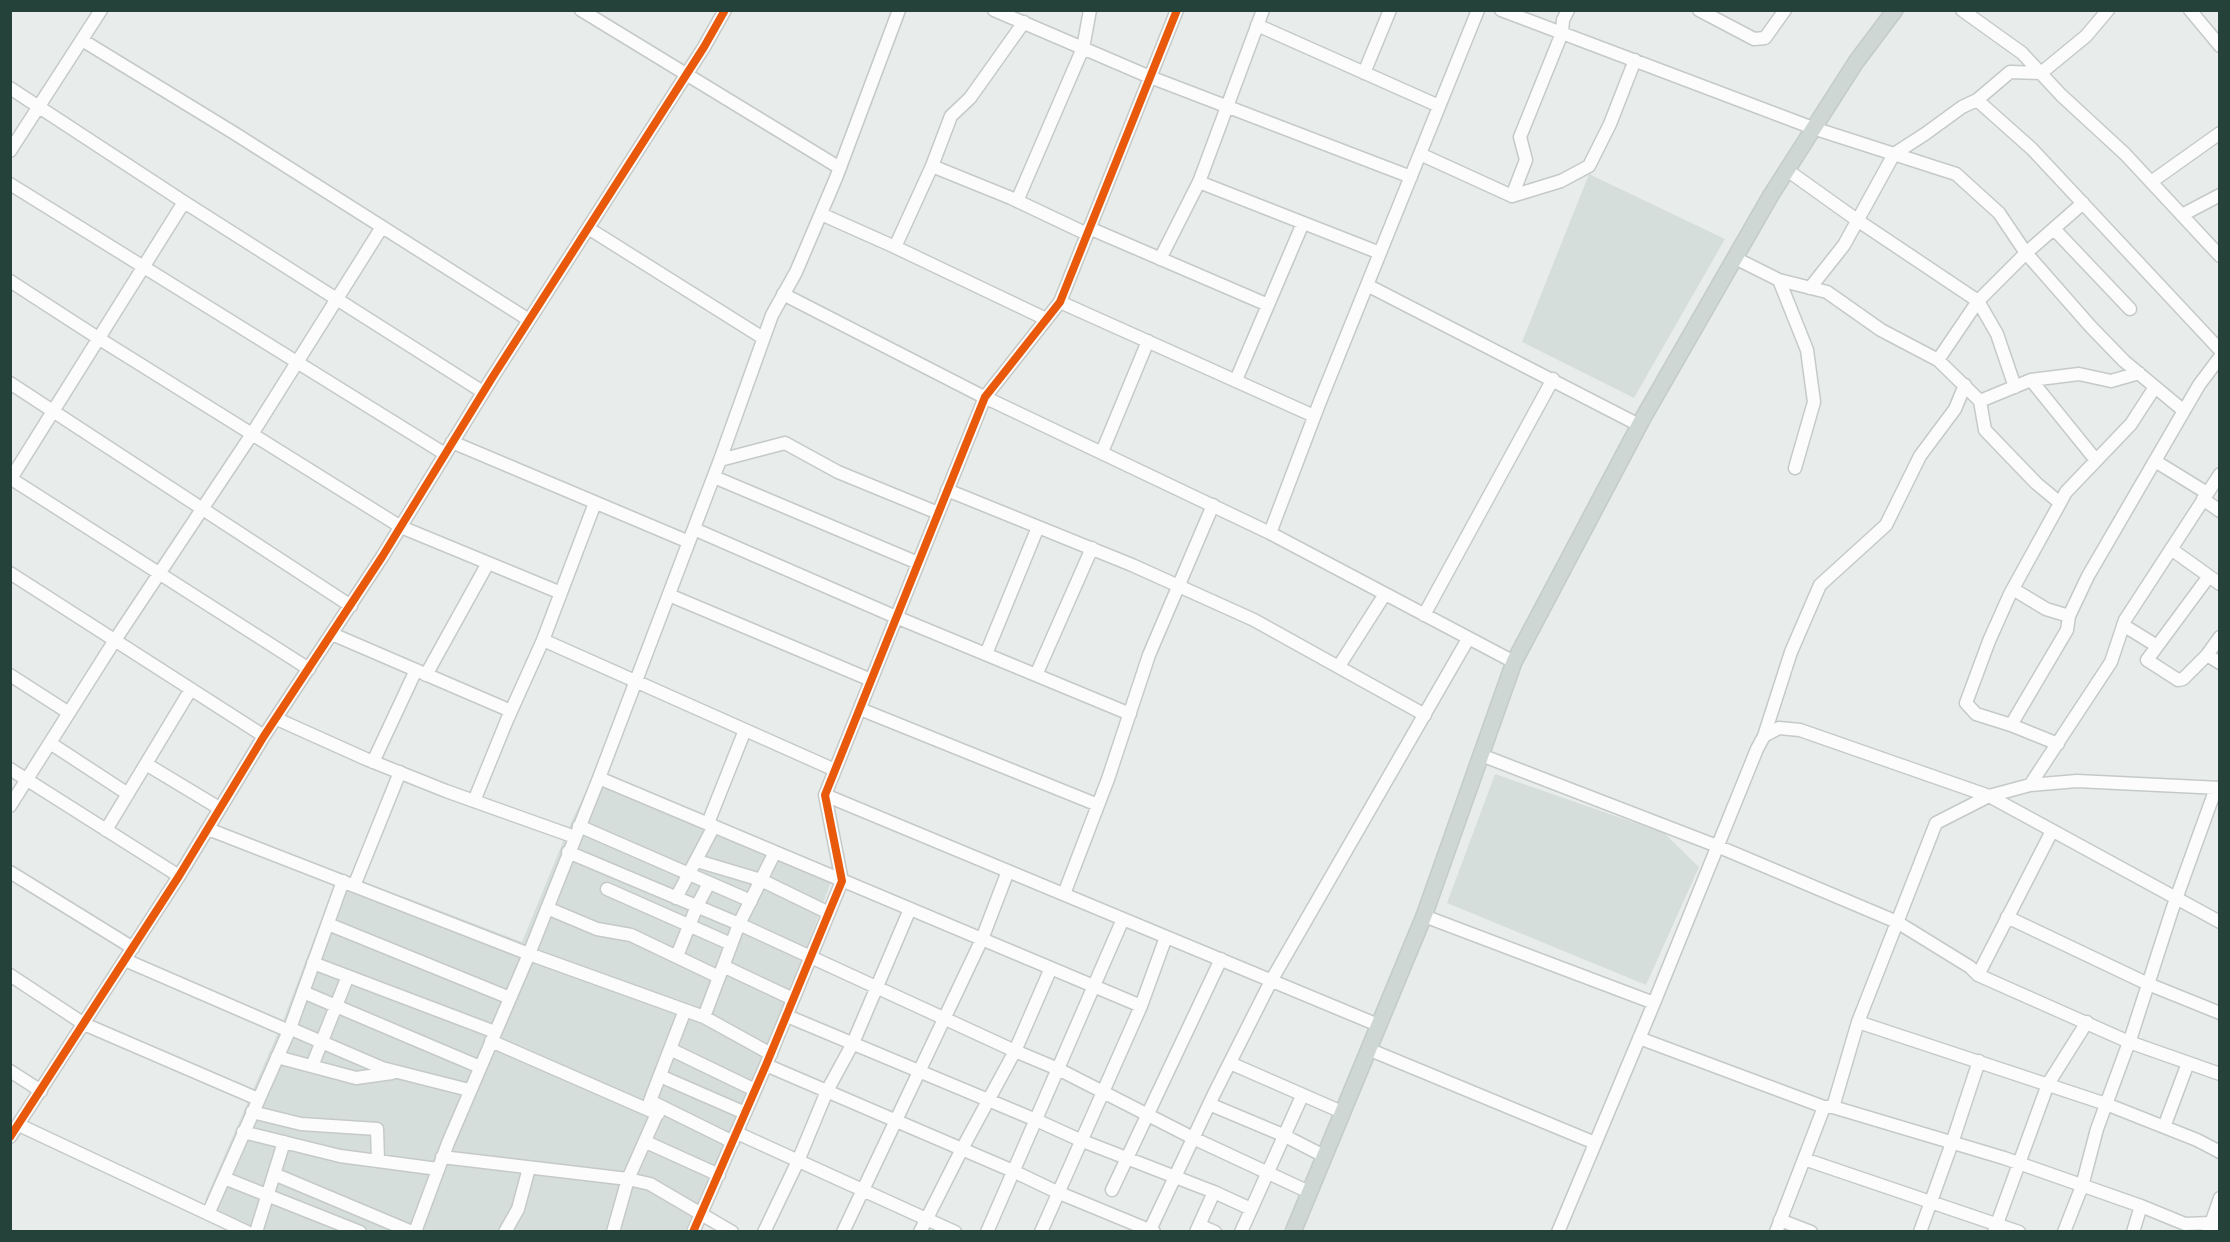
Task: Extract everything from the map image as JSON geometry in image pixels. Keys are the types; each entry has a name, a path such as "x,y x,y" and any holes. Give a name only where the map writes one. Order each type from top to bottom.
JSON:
{"main road":[{"path":"1293,1232 1424,916 1514,663 1639,425 1735,258 1813,128 1856,62 1895,10"}],"street":[{"path":"10,151 101,10"},
{"path":"581,10 840,168"},
{"path":"10,1137 179,876 264,736 351,606 483,392 687,74 725,10"},
{"path":"274,1174 413,1232 469,1090 529,954 599,777 714,477 772,315 796,272 821,214 899,10"},
{"path":"994,10 1150,77 1411,177"},
{"path":"1017,201 1083,48 1090,10"},
{"path":"693,1232 787,1016 842,880 825,795 984,397 1060,302 1177,10"},
{"path":"1160,259 1199,182 1263,10"},
{"path":"1364,73 1390,10"},
{"path":"1270,533 1314,416 1478,10"},
{"path":"1501,10 1813,128 1956,174 1999,213 2026,254 2091,327 2139,373 2184,411"},
{"path":"1512,196 1526,160 1520,137 1562,33 1563,20 1568,10"},
{"path":"1699,10 1754,39 1765,38 1785,10"},
{"path":"1962,10 2022,53 2061,95 2125,154 2220,256"},
{"path":"1810,288 1844,245 1894,154 1962,106 1977,100 2010,72 2041,73 2086,36 2108,10"},
{"path":"2190,10 2220,46"},
{"path":"895,247 932,166 951,116 970,98 1024,22"},
{"path":"1257,25 1439,106"},
{"path":"82,40 234,133 529,320"},
{"path":"1420,154 1512,196 1561,181 1589,166 1610,124 1635,60"},
{"path":"10,88 184,202 483,392"},
{"path":"1977,100 2032,149 2220,350"},
{"path":"2151,182 2220,134"},
{"path":"932,166 1268,305"},
{"path":"1787,170 1978,301 1997,334 2015,387"},
{"path":"1199,182 1380,253"},
{"path":"10,184 445,454"},
{"path":"2182,215 2220,195"},
{"path":"184,202 11,479 309,669"},
{"path":"1938,360 1978,301 2083,203"},
{"path":"821,214 1046,319"},
{"path":"1236,381 1303,224"},
{"path":"10,806 115,640 252,434 382,227"},
{"path":"588,228 763,338"},
{"path":"2055,230 2130,309"},
{"path":"1735,258 1779,280 1827,292 1881,330 1938,360 1980,401 1984,430 2036,483 2060,502"},
{"path":"1779,280 1807,350 1814,402 1796,468"},
{"path":"10,281 401,527 561,593"},
{"path":"1367,285 1639,425"},
{"path":"783,294 984,397 1270,533 1514,663"},
{"path":"1060,302 1314,416"},
{"path":"1102,452 1148,341"},
{"path":"2011,725 2067,630 2069,616 2088,576 2184,411 2220,357"},
{"path":"1980,401 2031,380 2079,375 2111,381 2139,373"},
{"path":"1424,615 1553,379"},
{"path":"2031,380 2095,459"},
{"path":"10,383 351,606"},
{"path":"1558,1232 1764,736 1791,652 1820,585 1886,525 1920,456 1955,409 1965,385"},
{"path":"2058,744 1976,714 1966,703 1989,641 2013,589 2060,502 2095,459 2131,424 2155,387"},
{"path":"452,442 689,542"},
{"path":"720,460 785,443 838,472 938,513"},
{"path":"2155,461 2205,496 2220,511"},
{"path":"2030,785 2111,662 2123,626 2220,474"},
{"path":"714,477 918,563"},
{"path":"947,490 1092,548 1254,620 1425,715"},
{"path":"474,801 543,640 595,503"},
{"path":"1064,894 1098,806 1149,655 1213,505"},
{"path":"986,654 1038,526"},
{"path":"694,530 1130,714"},
{"path":"1036,675 1092,548"},
{"path":"2171,549 2220,584"},
{"path":"373,762 421,672 488,563"},
{"path":"10,573 264,736"},
{"path":"2209,576 2166,638 2147,660 2178,680 2183,679 2207,655 2220,637"},
{"path":"2013,589 2046,609 2069,616"},
{"path":"1339,666 1385,594"},
{"path":"669,595 871,680"},
{"path":"2123,626 2157,646"},
{"path":"332,634 511,711"},
{"path":"208,829 529,954 704,1017 768,1059 827,1091 1151,1231 1209,1104 1271,981 1468,639"},
{"path":"543,640 835,770"},
{"path":"2207,655 2220,663"},
{"path":"10,675 69,713"},
{"path":"106,830 191,689"},
{"path":"860,709 1098,806"},
{"path":"277,719 373,762 474,801 577,831 751,901"},
{"path":"1764,736 1779,728 1800,730 1989,796 2220,922"},
{"path":"676,898 697,861 745,730"},
{"path":"50,743 128,794"},
{"path":"1481,754 1717,846 1897,922 1970,967 1978,975 2129,1042 2220,1074"},
{"path":"146,764 219,808"},
{"path":"10,769 179,876"},
{"path":"208,1214 289,1029 328,924 399,772"},
{"path":"599,777 1141,1006"},
{"path":"1811,1232 1778,1226 1804,1159 1829,1107 1858,1023 1936,823 1989,796 2030,785 2077,781 2218,788 2176,899 2106,1104 2082,1186 2064,1232"},
{"path":"825,795 1378,1025"},
{"path":"1978,975 2052,831"},
{"path":"568,852 739,924 1058,1069 1193,1138 1309,1192"},
{"path":"704,1017 739,924 775,852"},
{"path":"697,861 761,880 829,913"},
{"path":"843,1232 982,939 1008,871"},
{"path":"10,872 133,948"},
{"path":"677,956 709,883"},
{"path":"607,889 731,944"},
{"path":"547,908 597,929 631,935 677,956 793,999"},
{"path":"764,1232 798,1161 827,1091 853,1043 910,909"},
{"path":"1424,916 1654,1003"},
{"path":"2007,917 2148,984 2220,1012"},
{"path":"987,1232 1123,919"},
{"path":"328,924 510,998"},
{"path":"1041,1232 1141,1006 1166,937"},
{"path":"1112,1190 1221,959"},
{"path":"125,960 382,1068 469,1090"},
{"path":"313,963 493,1037 659,1110 798,1161 955,1232"},
{"path":"920,1232 1015,1051 1051,968"},
{"path":"10,975 84,1023 258,1099"},
{"path":"312,1066 348,976"},
{"path":"303,992 480,1067"},
{"path":"659,1110 650,1101 685,1010"},
{"path":"787,1016 1080,1140 1175,1176 1251,1209"},
{"path":"1995,1228 2048,1084 2087,1022"},
{"path":"1858,1023 1978,1060 2106,1104 2220,1152"},
{"path":"1639,1038 1829,1107 2004,1158 2141,1206 2185,1224 2213,1227 2220,1198"},
{"path":"670,1049 755,1090"},
{"path":"1368,1049 1595,1143"},
{"path":"277,1057 356,1077 399,1072"},
{"path":"1920,1232 1952,1143 1978,1060"},
{"path":"1230,1063 1342,1112"},
{"path":"2164,1127 2188,1063"},
{"path":"10,1071 41,1091"},
{"path":"660,1076 745,1113"},
{"path":"1241,1232 1302,1095"},
{"path":"1209,1104 1283,1135 1324,1156"},
{"path":"613,1232 628,1179 659,1110"},
{"path":"252,1113 301,1124 377,1130 378,1160"},
{"path":"19,1125 240,1230"},
{"path":"243,1132 340,1156 529,1168 628,1179 650,1184 732,1232"},
{"path":"256,1232 284,1142"},
{"path":"646,1142 719,1175"},
{"path":"1804,1159 1930,1202 1995,1228 2019,1232"},
{"path":"505,1232 518,1209 529,1168"},
{"path":"224,1178 360,1232"},
{"path":"1214,1192 1197,1228 1215,1232"},
{"path":"2133,1232 2141,1206"}],"shaded area":[{"path":"1589,174 1725,239 1634,398 1522,342"},
{"path":"596,769 835,871 798,972 747,1095 685,1231 234,1232 203,1217 206,1198 283,1021 339,872 522,942 569,827"},
{"path":"1495,774 1664,833 1699,867 1646,985 1447,903"}],"cycle path":[{"path":"10,1137 179,876 264,736 382,557 492,378 704,47 725,10"},
{"path":"693,1232 766,1065 842,881 825,795 985,397 1060,302 1177,10"}]}
